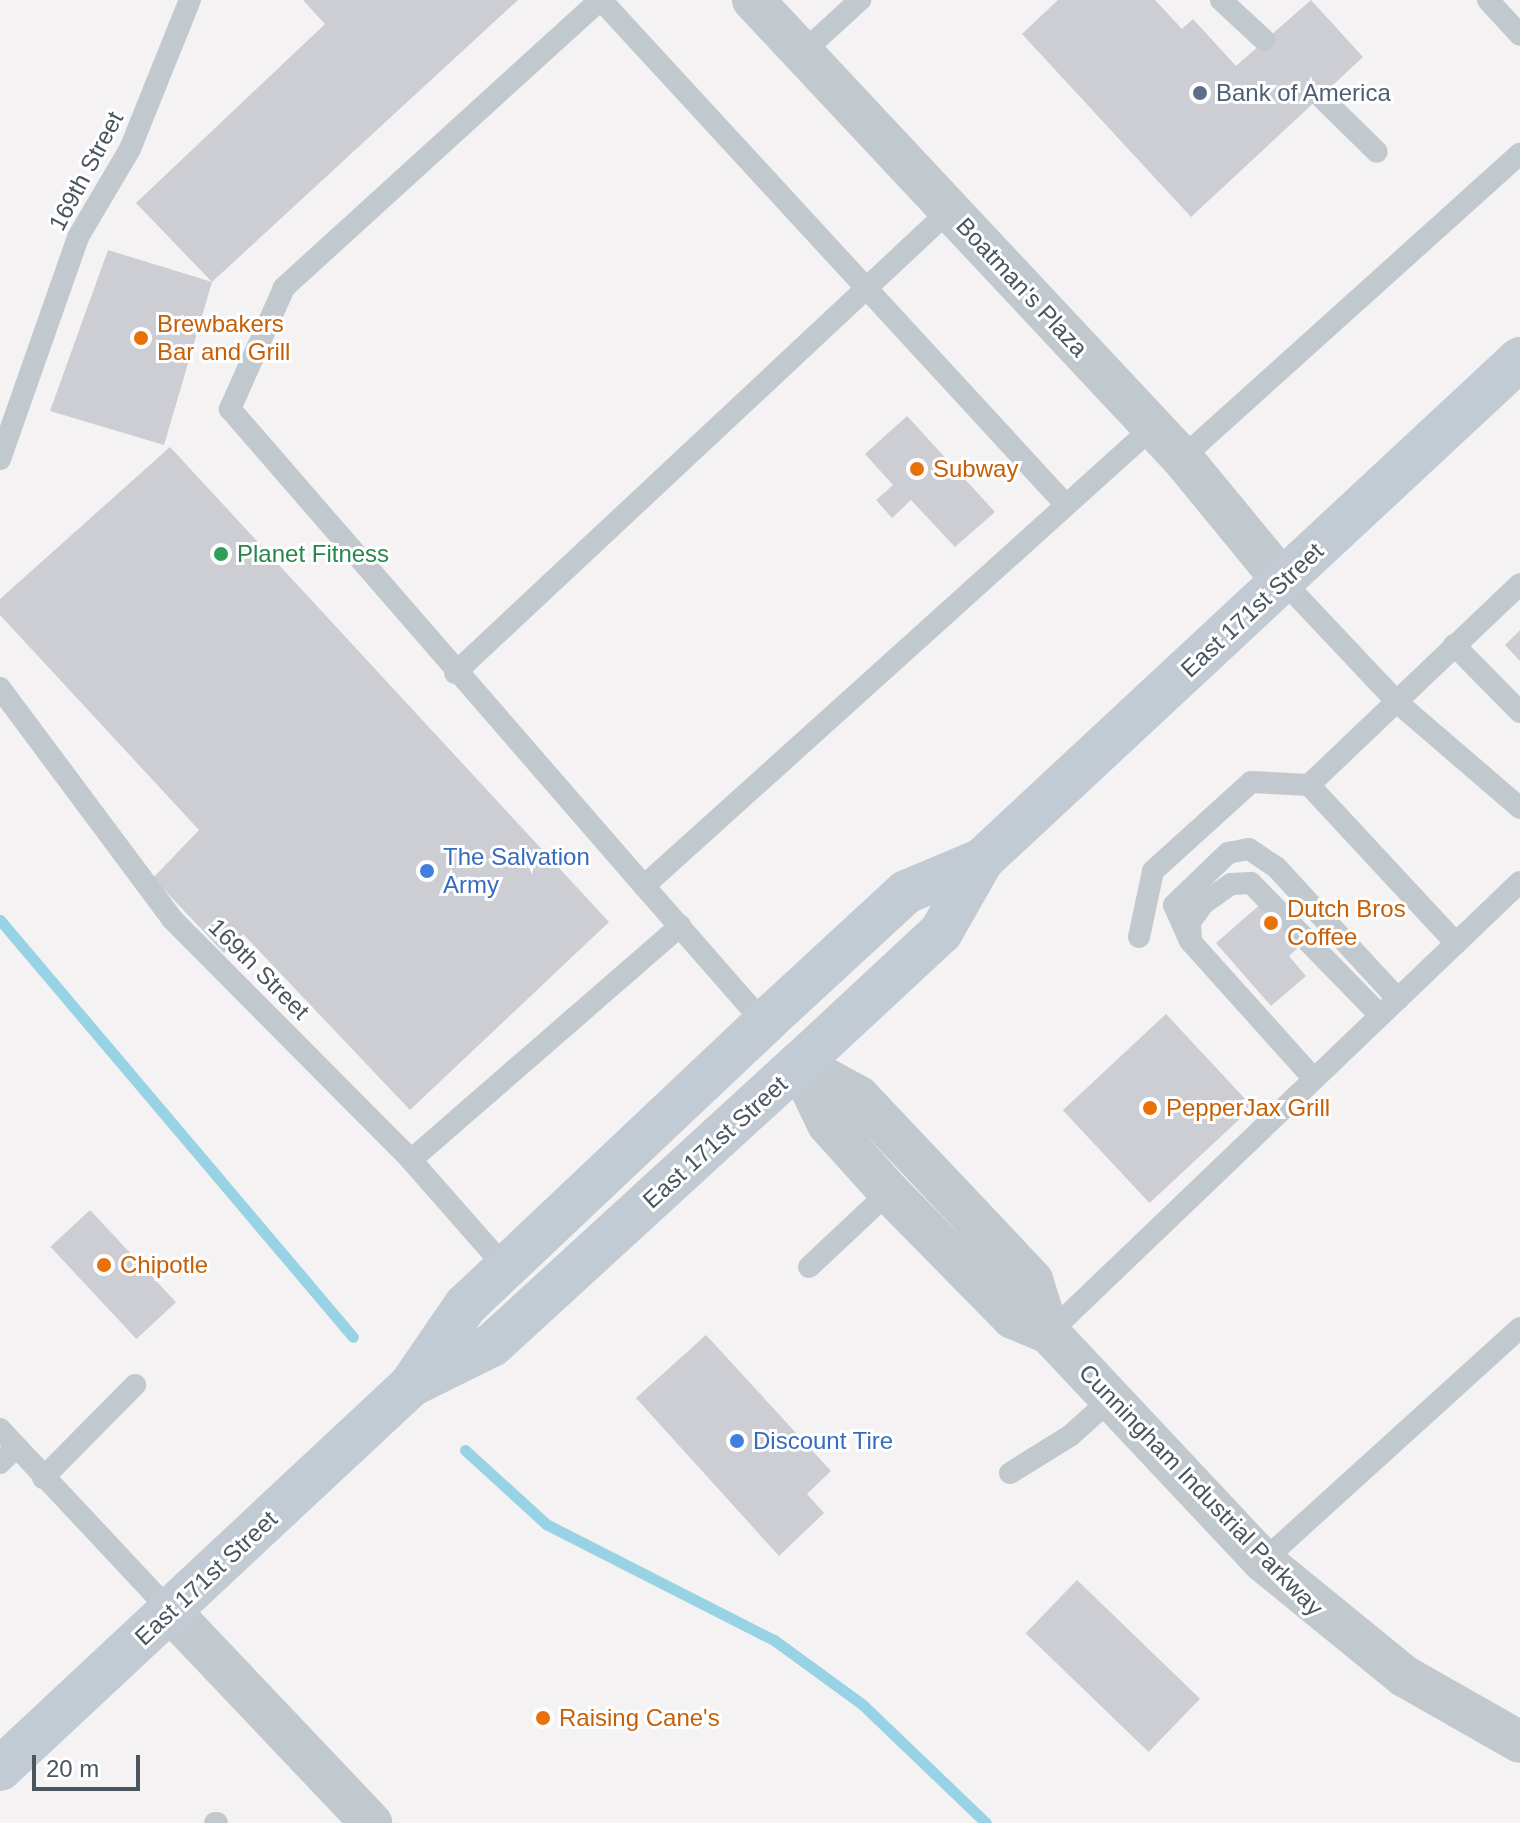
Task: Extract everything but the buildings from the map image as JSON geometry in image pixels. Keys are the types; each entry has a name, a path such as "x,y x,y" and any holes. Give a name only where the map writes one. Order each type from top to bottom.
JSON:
{"main road":[{"name":"East 171st Street","path":"411,1385 492,1345 799,1064 941,932 982,860 1520,359"},
{"name":"East 171st Street","path":"1,1767 171,1612 411,1385 465,1306 764,1023 906,892 982,860"},
{"path":"547,1295 590,1230 742,1088 758,1065 764,1023"}],"street":[{"name":"Boatman's Plaza","path":"753,0 1182,458 1283,581"},
{"name":"Cunningham Industrial Parkway","path":"799,1064 828,1124 889,1192 1013,1318 1049,1333 1263,1561 1404,1676 1520,1742"},
{"name":"Cunningham Industrial Parkway","path":"799,1064 859,1097 1032,1280 1049,1333"},
{"path":"171,1612 365,1821"}],"lane":[{"name":"169th Street","path":"0,459 78,237 130,149 190,0"},
{"path":"764,1023 455,673 230,409 284,288 600,0 1066,505"},
{"path":"802,53 860,0"},
{"path":"1221,0 1264,40"},
{"path":"1488,0 1520,35"},
{"path":"1321,97 1377,152"},
{"path":"1182,458 1520,154"},
{"path":"455,673 950,210"},
{"path":"644,886 1153,427"},
{"path":"1283,581 1398,703 1520,808"},
{"path":"1309,785 1520,584"},
{"path":"1454,645 1520,712"},
{"name":"169th Street","path":"0,688 172,919 411,1160 505,1267"},
{"path":"1139,937 1153,871 1251,782 1309,785 1456,943"},
{"path":"1314,1079 1177,926 1174,905 1228,853 1249,849 1276,867 1398,999"},
{"path":"1049,1333 1520,882"},
{"path":"1191,942 1190,922 1204,903 1231,884 1251,883 1380,1015"},
{"path":"411,1160 680,926"},
{"path":"809,1267 889,1192"},
{"path":"1263,1561 1520,1328"},
{"path":"43,1478 135,1385"},
{"path":"1010,1473 1070,1436 1111,1399"},
{"path":"0,1429 7,1456 43,1478 171,1612"}],"waterway":[{"path":"0,920 353,1337"},
{"path":"465,1450 546,1524 774,1640 863,1705 986,1823"}],"place":[{"name":"Bank of America","path":"1200,93"},
{"name":"Brewbakers Bar and Grill","path":"141,338"},
{"name":"Subway","path":"917,469"},
{"name":"Planet Fitness","path":"221,554"},
{"name":"The Salvation Army","path":"427,871"},
{"name":"Dutch Bros Coffee","path":"1271,923"},
{"name":"PepperJax Grill","path":"1150,1108"},
{"name":"Chipotle","path":"104,1265"},
{"name":"Discount Tire","path":"737,1441"},
{"name":"Raising Cane's","path":"543,1718"}]}
